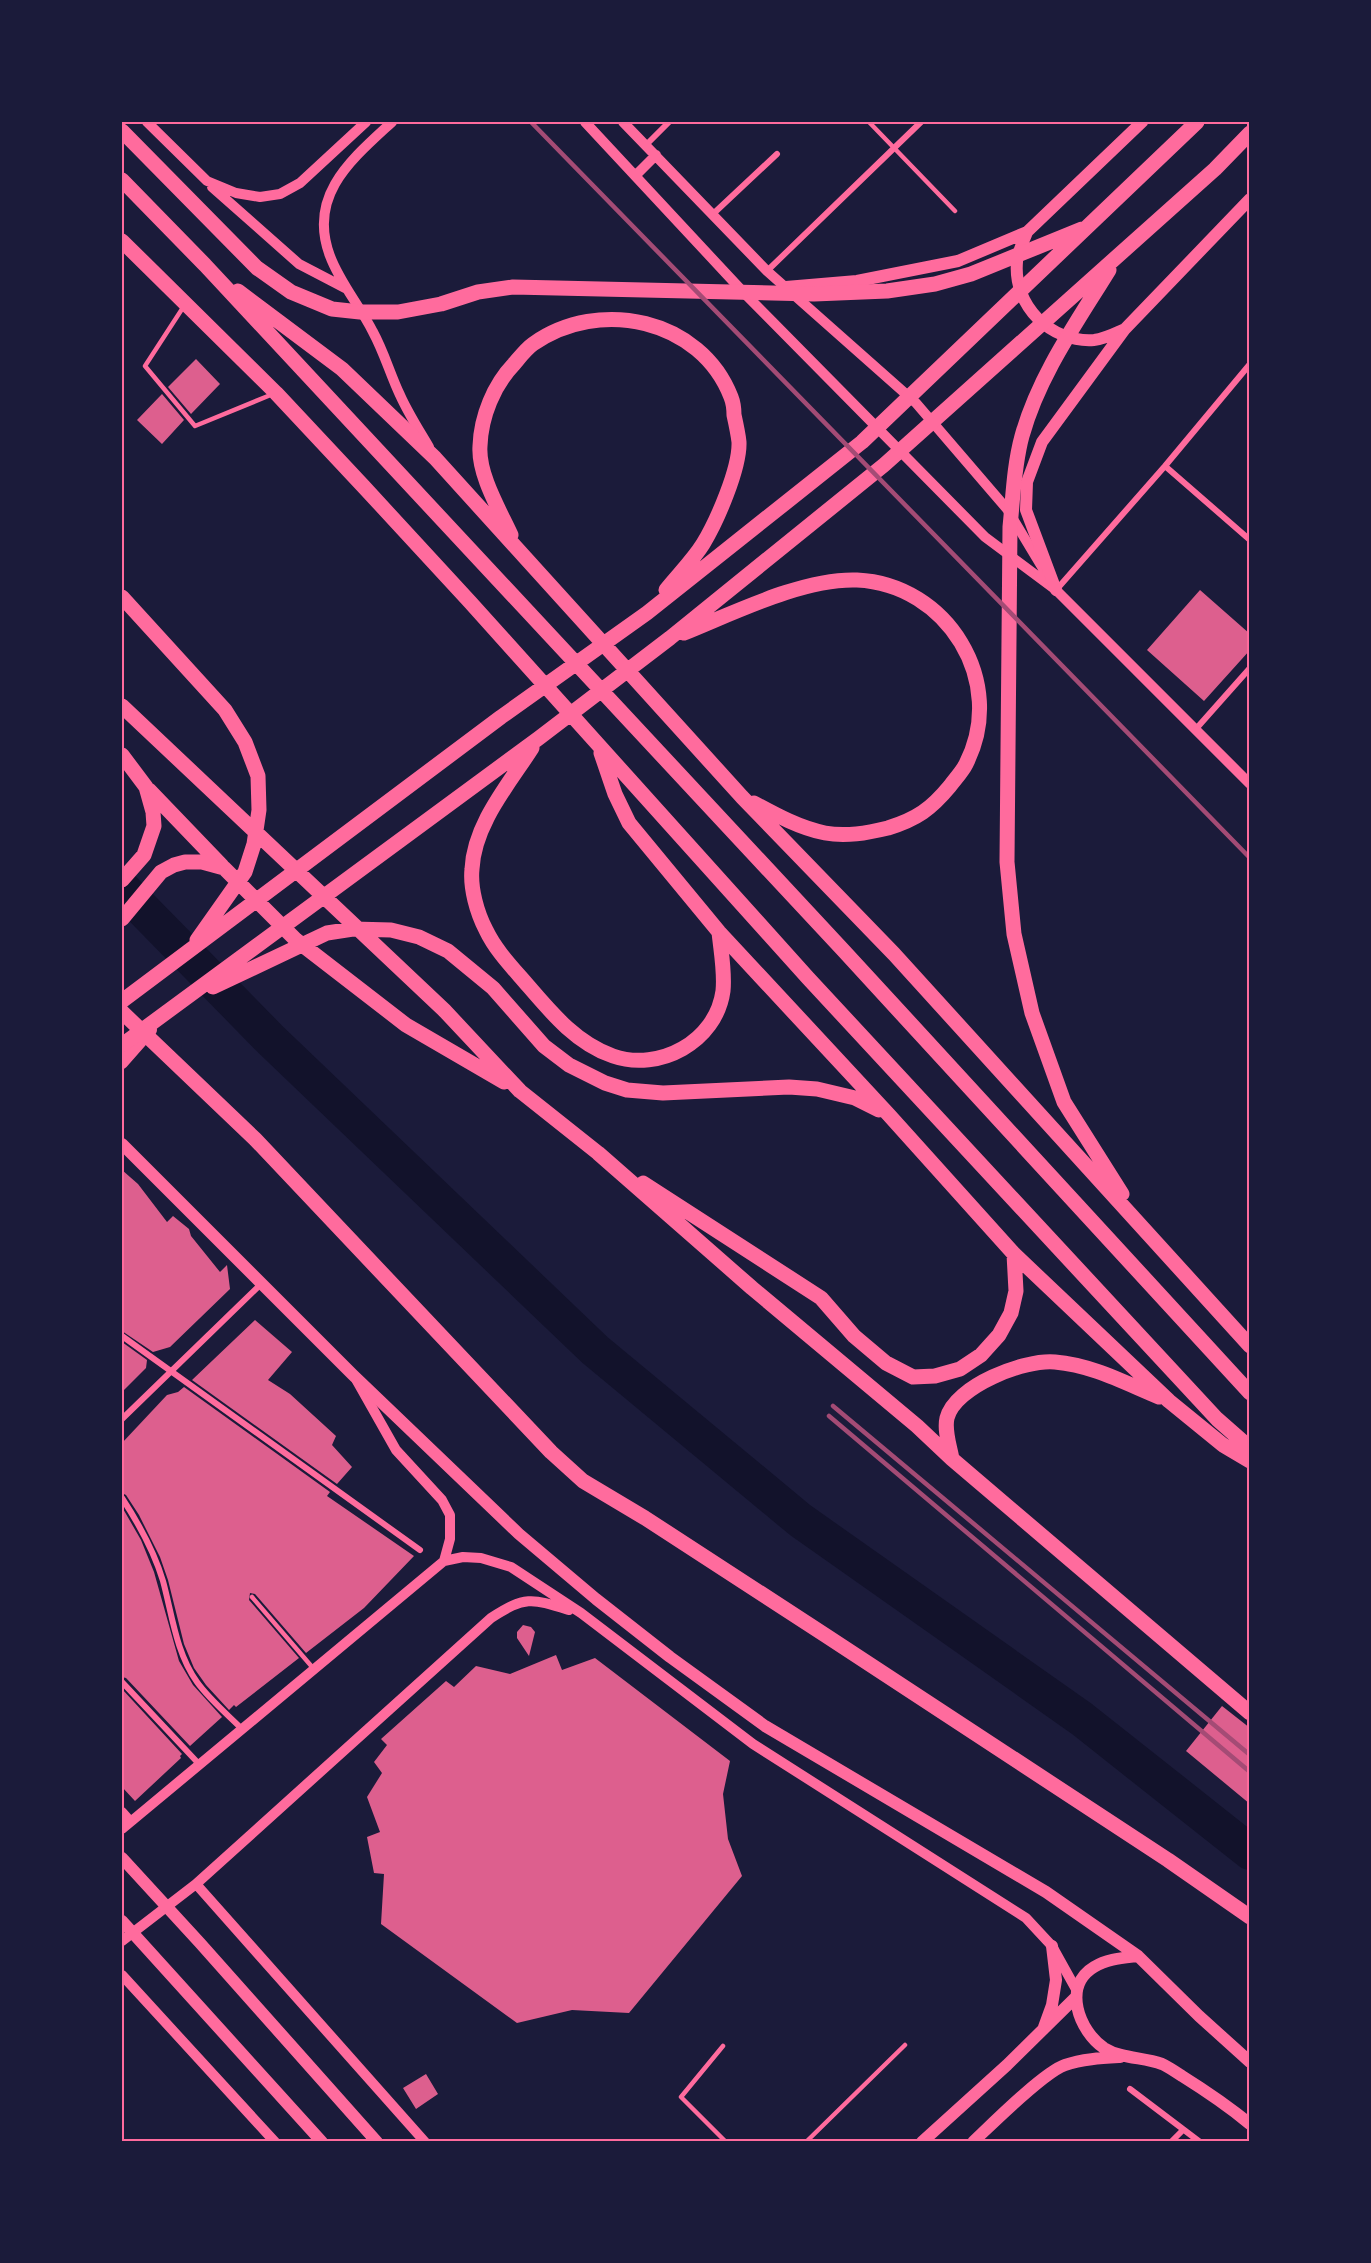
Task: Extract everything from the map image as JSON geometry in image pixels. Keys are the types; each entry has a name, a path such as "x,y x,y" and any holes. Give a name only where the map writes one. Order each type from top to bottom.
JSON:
{"main road":[{"path":"786,288 857,281 957,261 1027,232 1142,122"},
{"path":"122,1001 501,717 647,613 862,442 1197,122"},
{"path":"122,131 257,268 291,292 332,309 360,312 398,312 441,304 478,292 513,286 814,294 887,291 935,284 971,274 1090,225"},
{"path":"122,1044 670,639 884,465 1215,169 1250,133"},
{"path":"122,180 205,265 843,950 1250,1393"},
{"path":"1056,590 1026,510 1027,482 1042,442 1125,329 1250,199"},
{"path":"1027,232 1017,261 1020,293 1037,320 1064,337 1095,340 1125,329"},
{"path":"122,241 276,393 470,602 816,987 1217,1419 1250,1448"},
{"path":"1118,255 1053,363 1039,390 1022,436 1010,526 1007,862 1014,934 1032,1013 1064,1102 1144,1229"},
{"path":"205,265 342,369 435,458 742,797 894,954 1250,1346"},
{"path":"517,549 486,479 479,447 488,404 506,372 532,345 558,330 595,320 627,319 657,327 681,338 711,360 732,398 739,444 730,485 702,544 647,613"},
{"path":"670,639 774,597 824,583 856,580 883,584 909,594 935,610 953,630 968,655 977,682 980,708 977,736 966,765 926,812 888,828 869,833 843,835 824,833 788,821 742,797"},
{"path":"122,597 225,710 245,742 258,776 259,810 254,844 245,872 189,951"},
{"path":"122,706 444,1010 520,1091 598,1153 752,1288 917,1426 952,1459 1250,1713"},
{"path":"539,738 494,807 478,838 471,869 474,896 485,929 500,953 550,1012 586,1043 614,1056 645,1061 668,1057 690,1045 705,1030 715,1014 723,993 723,967 718,932"},
{"path":"599,747 615,794 629,823 718,932 889,1115 1014,1254 1169,1401 1223,1445 1250,1461"},
{"path":"122,755 146,787 296,940 406,1025 520,1091"},
{"path":"122,880 144,855 154,826 153,812 146,787"},
{"path":"122,917 161,872 185,862 202,862 224,868"},
{"path":"181,1002 327,933 353,928 391,930 420,937 448,951 493,988 544,1046 569,1065 605,1083 627,1090 663,1093 789,1087 817,1089 855,1098 889,1115"},
{"path":"122,993 152,1042"},
{"path":"122,1012 255,1139 550,1452 583,1481 645,1518 825,1635 1168,1860 1250,1917"},
{"path":"122,1063 165,1014"},
{"path":"122,1144 353,1375 519,1534 670,1657 765,1726 1046,1892 1138,1956 1250,2062"},
{"path":"598,1153 821,1298 854,1336 886,1363 913,1377 935,1376 960,1369 981,1355 999,1335 1011,1313 1016,1291 1014,1254"},
{"path":"952,1459 947,1418 953,1407 970,1390 991,1377 1019,1366 1053,1361 1091,1369 1169,1401"},
{"path":"122,1858 377,2142"},
{"path":"122,1920 322,2142"},
{"path":"1042,2031 1052,2005 1056,1980 1052,1946"},
{"path":"922,2142 1042,2031 1076,1994 1081,1979 1091,1968 1108,1960 1138,1956"},
{"path":"1076,1994 1083,2025 1091,2036 1105,2048 1124,2056 1162,2064 1214,2095 1250,2124"},
{"path":"973,2142 1040,2082 1063,2065 1124,2056"}],"street":[{"path":"147,122 207,181 299,264 348,289"},
{"path":"207,181 236,194 260,198 280,194 300,183 366,122"},
{"path":"392,122 353,158 338,177 328,198 324,215 325,235 330,257 373,331 400,397 435,458"},
{"path":"585,122 754,303 985,537 1056,590 1250,784"},
{"path":"623,122 767,271 916,404 1008,509 1056,590"},
{"path":"646,145 669,122"},
{"path":"767,271 921,122"},
{"path":"713,214 777,154"},
{"path":"636,175 656,155"},
{"path":"1056,590 1165,466 1250,364"},
{"path":"1165,466 1250,540"},
{"path":"1196,730 1250,668"},
{"path":"122,1419 261,1284"},
{"path":"122,1336 420,1550"},
{"path":"353,1375 396,1450 442,1500 450,1515 450,1539 441,1564"},
{"path":"122,1498 148,1542 162,1580 185,1660 197,1682 242,1729"},
{"path":"122,1812 126,1825 441,1564 463,1557 481,1558 511,1567 581,1613 753,1744 1026,1918 1052,1946 1076,1994"},
{"path":"122,1941 196,1884 491,1618 513,1604 537,1600 581,1613"},
{"path":"122,1682 200,1764"},
{"path":"196,1884 425,2142"},
{"path":"122,1974 275,2142"},
{"path":"1130,2089 1200,2142"},
{"path":"1171,2142 1183,2130"}],"lane":[{"path":"869,122 955,211"},
{"path":"185,304 145,366 195,426 276,393"},
{"path":"252,1597 314,1669"},
{"path":"806,2142 905,2045"},
{"path":"723,2046 681,2097 726,2142"}],"building":[{"path":"196,359 220,384 191,414 168,387"},
{"path":"162,394 184,420 162,444 137,420"},
{"path":"1200,590 1250,634 1250,650 1204,701 1147,650"},
{"path":"122,1170 138,1184 167,1222 173,1216 189,1229 191,1236 220,1272 227,1265 230,1289 170,1347 153,1352 122,1331"},
{"path":"255,1320 292,1352 268,1380 290,1394 336,1436 332,1445 352,1467 337,1484 192,1380"},
{"path":"122,1342 147,1360 146,1368 122,1392"},
{"path":"184,1387 330,1492 327,1496 414,1556 364,1608 306,1653 255,1594 250,1593 249,1600 299,1658 229,1710 194,1668 184,1644 160,1557 139,1515 126,1495 122,1493 122,1443 167,1395 178,1392"},
{"path":"122,1507 141,1540 154,1572 179,1661 193,1685 222,1717 190,1746 126,1678 122,1677"},
{"path":"523,1625 531,1627 535,1632 529,1656 517,1638 517,1632"},
{"path":"556,1655 562,1670 595,1658 730,1761 723,1794 728,1839 742,1876 629,2013 572,2010 517,2023 381,1924 384,1874 374,1873 367,1837 380,1832 367,1797 382,1773 374,1762 387,1745 381,1739 446,1681 454,1687 476,1666 510,1674"},
{"path":"122,1689 182,1754 181,1758 135,1801 122,1787"},
{"path":"1222,1706 1250,1728 1250,1804 1186,1751"},
{"path":"426,2074 438,2094 416,2109 403,2088"}],"waterway":[{"path":"122,888 271,1040 595,1350 800,1520 1082,1719 1250,1852"}],"railway":[{"path":"531,122 1250,858"},
{"path":"833,1406 1250,1755"},
{"path":"829,1416 1250,1772"}]}
